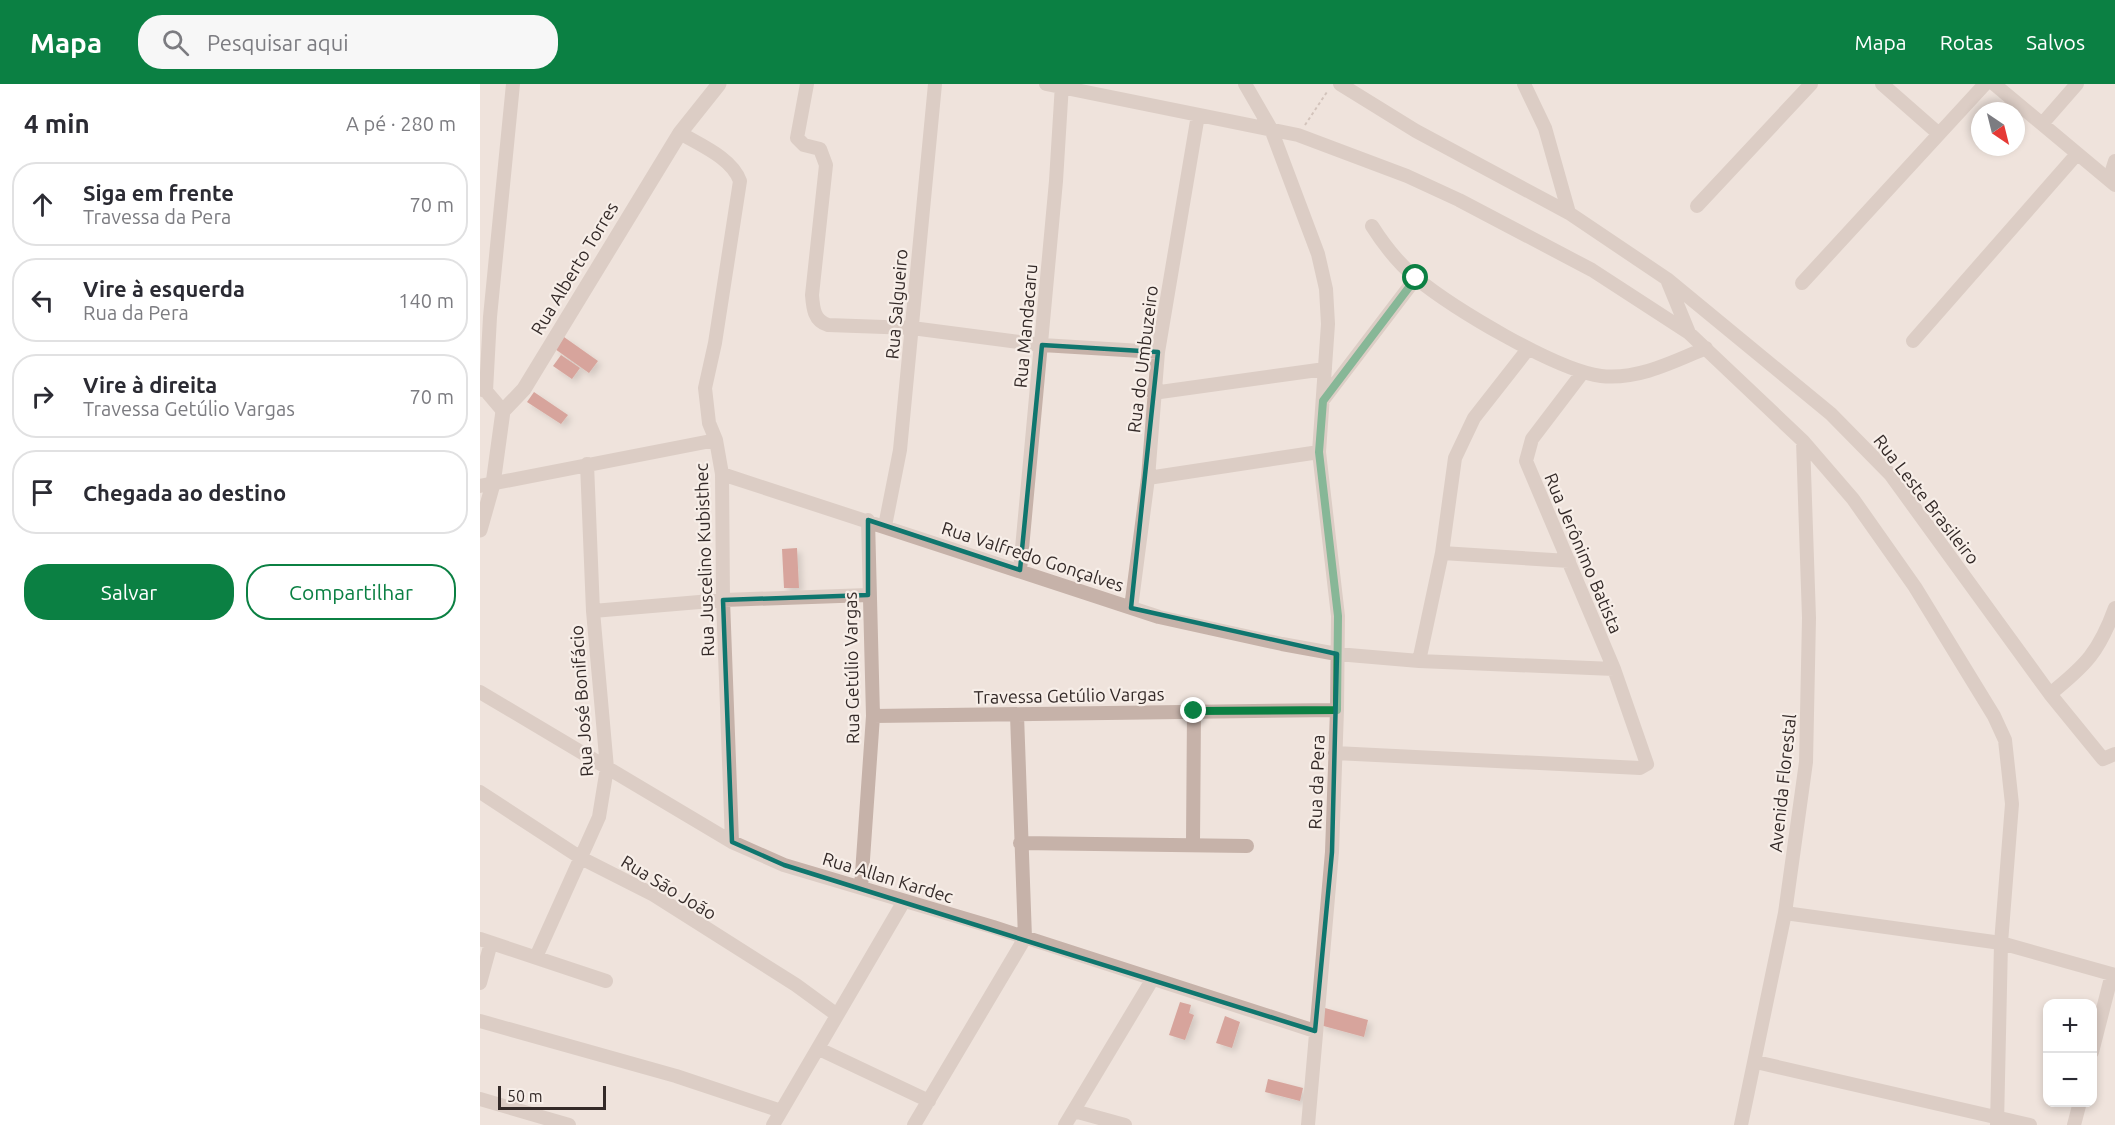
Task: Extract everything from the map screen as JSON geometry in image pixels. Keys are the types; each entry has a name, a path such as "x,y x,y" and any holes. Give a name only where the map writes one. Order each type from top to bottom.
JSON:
{"street":[{"path":"480,530 486,485 503,411 483,390 513,84"},
{"name":"Rua Alberto Torres","path":"503,411 524,389 680,133 719,84"},
{"path":"807,84 796,131 797,138 804,145 814,146 823,152 826,174 812,295 815,314 823,323 912,328 1042,345 1158,352"},
{"name":"Rua Salgueiro","path":"885,526 897,477 934,84"},
{"path":"1046,84 1298,135 1407,176 1459,200 1592,270 1689,333 1803,441 1853,499 1915,587 1994,716 2005,740 2012,804 2001,944 1997,1121"},
{"name":"Rua da Pera","path":"1245,84 1271,129 1322,270 1327,301 1319,452 1338,616 1337,710 1332,852 1308,1125"},
{"name":"Rua Leste Brasileiro","path":"1340,84 1416,132 1569,213 1667,279 1814,399 1890,474 2050,694 2109,757"},
{"path":"1524,84 1545,128 1569,213"},
{"path":"1697,206 1811,84"},
{"path":"1882,84 1939,134"},
{"path":"1802,283 1985,84"},
{"path":"1994,84 2112,183"},
{"path":"2042,124 2077,84"},
{"name":"Rua Mandacaru","path":"1020,570 1042,345 1062,86"},
{"name":"Rua do Umbuzeiro","path":"1131,608 1148,478 1158,352 1198,115"},
{"name":"Rua Juscelino Kubisthec","path":"680,133 723,160 737,174 740,181 715,343 705,388 709,423 716,440 722,474 723,600 732,842"},
{"path":"1913,341 2077,154"},
{"path":"2112,183 2115,161"},
{"path":"1372,226 1384,245 1416,278 1528,349 1582,372 1602,376 1632,374 1657,369 1706,348"},
{"path":"1323,401 1416,278"},
{"path":"1667,279 1689,333"},
{"path":"1419,661 1442,553 1452,477 1462,441 1474,418 1528,349"},
{"path":"1154,393 1325,369"},
{"name":"Rua Jerônimo Batista","path":"1335,753 1640,768 1646,761 1614,669 1528,469 1526,454 1532,439 1582,372"},
{"path":"486,485 716,440"},
{"name":"Avenida Florestal","path":"1742,1125 1785,913 1806,762 1809,690 1803,441"},
{"path":"1148,478 1319,452"},
{"name":"Rua José Bonifácio","path":"536,957 599,817 607,768 593,611 587,464"},
{"name":"Rua Valfredo Gonçalves","path":"722,474 1131,608 1193,624 1337,654 1419,661 1614,669"},
{"name":"Rua Getúlio Vargas","path":"861,888 873,716 868,595 868,520"},
{"path":"1442,553 1569,561"},
{"path":"593,611 723,600 868,595"},
{"path":"2050,694 2076,673 2101,645 2115,608"},
{"name":"Rua Allan Kardec","path":"480,692 732,842 784,865 1025,938 1315,1031"},
{"name":"Travessa Getúlio Vargas","path":"873,716 1337,710"},
{"path":"1193,843 1194,711"},
{"path":"914,1125 1025,938 1017,715"},
{"name":"Rua São João","path":"480,792 581,858 654,895 796,985 837,1015"},
{"path":"1020,843 1193,843 1247,846"},
{"path":"772,1125 904,902"},
{"path":"1785,913 2001,944 2113,975 2097,1034"},
{"path":"480,983 486,941 606,981"},
{"path":"1065,1125 1152,980"},
{"path":"480,1021 654,1070 781,1111"},
{"path":"819,1049 929,1101"},
{"path":"1756,1062 1997,1121 2030,1125"},
{"path":"480,1099 569,1125"},
{"path":"2074,1125 2079,1107"},
{"path":"1074,1111 1125,1125"}],"path":[{"path":"1298,135 1331,84"}],"highlighted area":[{"path":"1042,345 1158,352 1131,608 1337,654 1332,852 1315,1031 784,865 732,842 723,600 868,595 868,520 1020,570"}],"building":[{"path":"564,337 598,361 589,373 555,349"},
{"path":"561,355 580,368 572,379 553,366"},
{"path":"534,392 568,415 561,424 527,402"},
{"path":"797,548 799,588 784,588 782,549"},
{"path":"1180,1002 1191,1005 1189,1013 1194,1015 1185,1040 1169,1035"},
{"path":"1325,1008 1368,1020 1364,1037 1320,1025"},
{"path":"1225,1016 1240,1022 1232,1048 1216,1043"},
{"path":"1268,1079 1303,1088 1300,1101 1265,1092"}],"route":[{"path":"1194,711 1337,710 1338,616 1319,452 1323,401 1416,278"}]}
